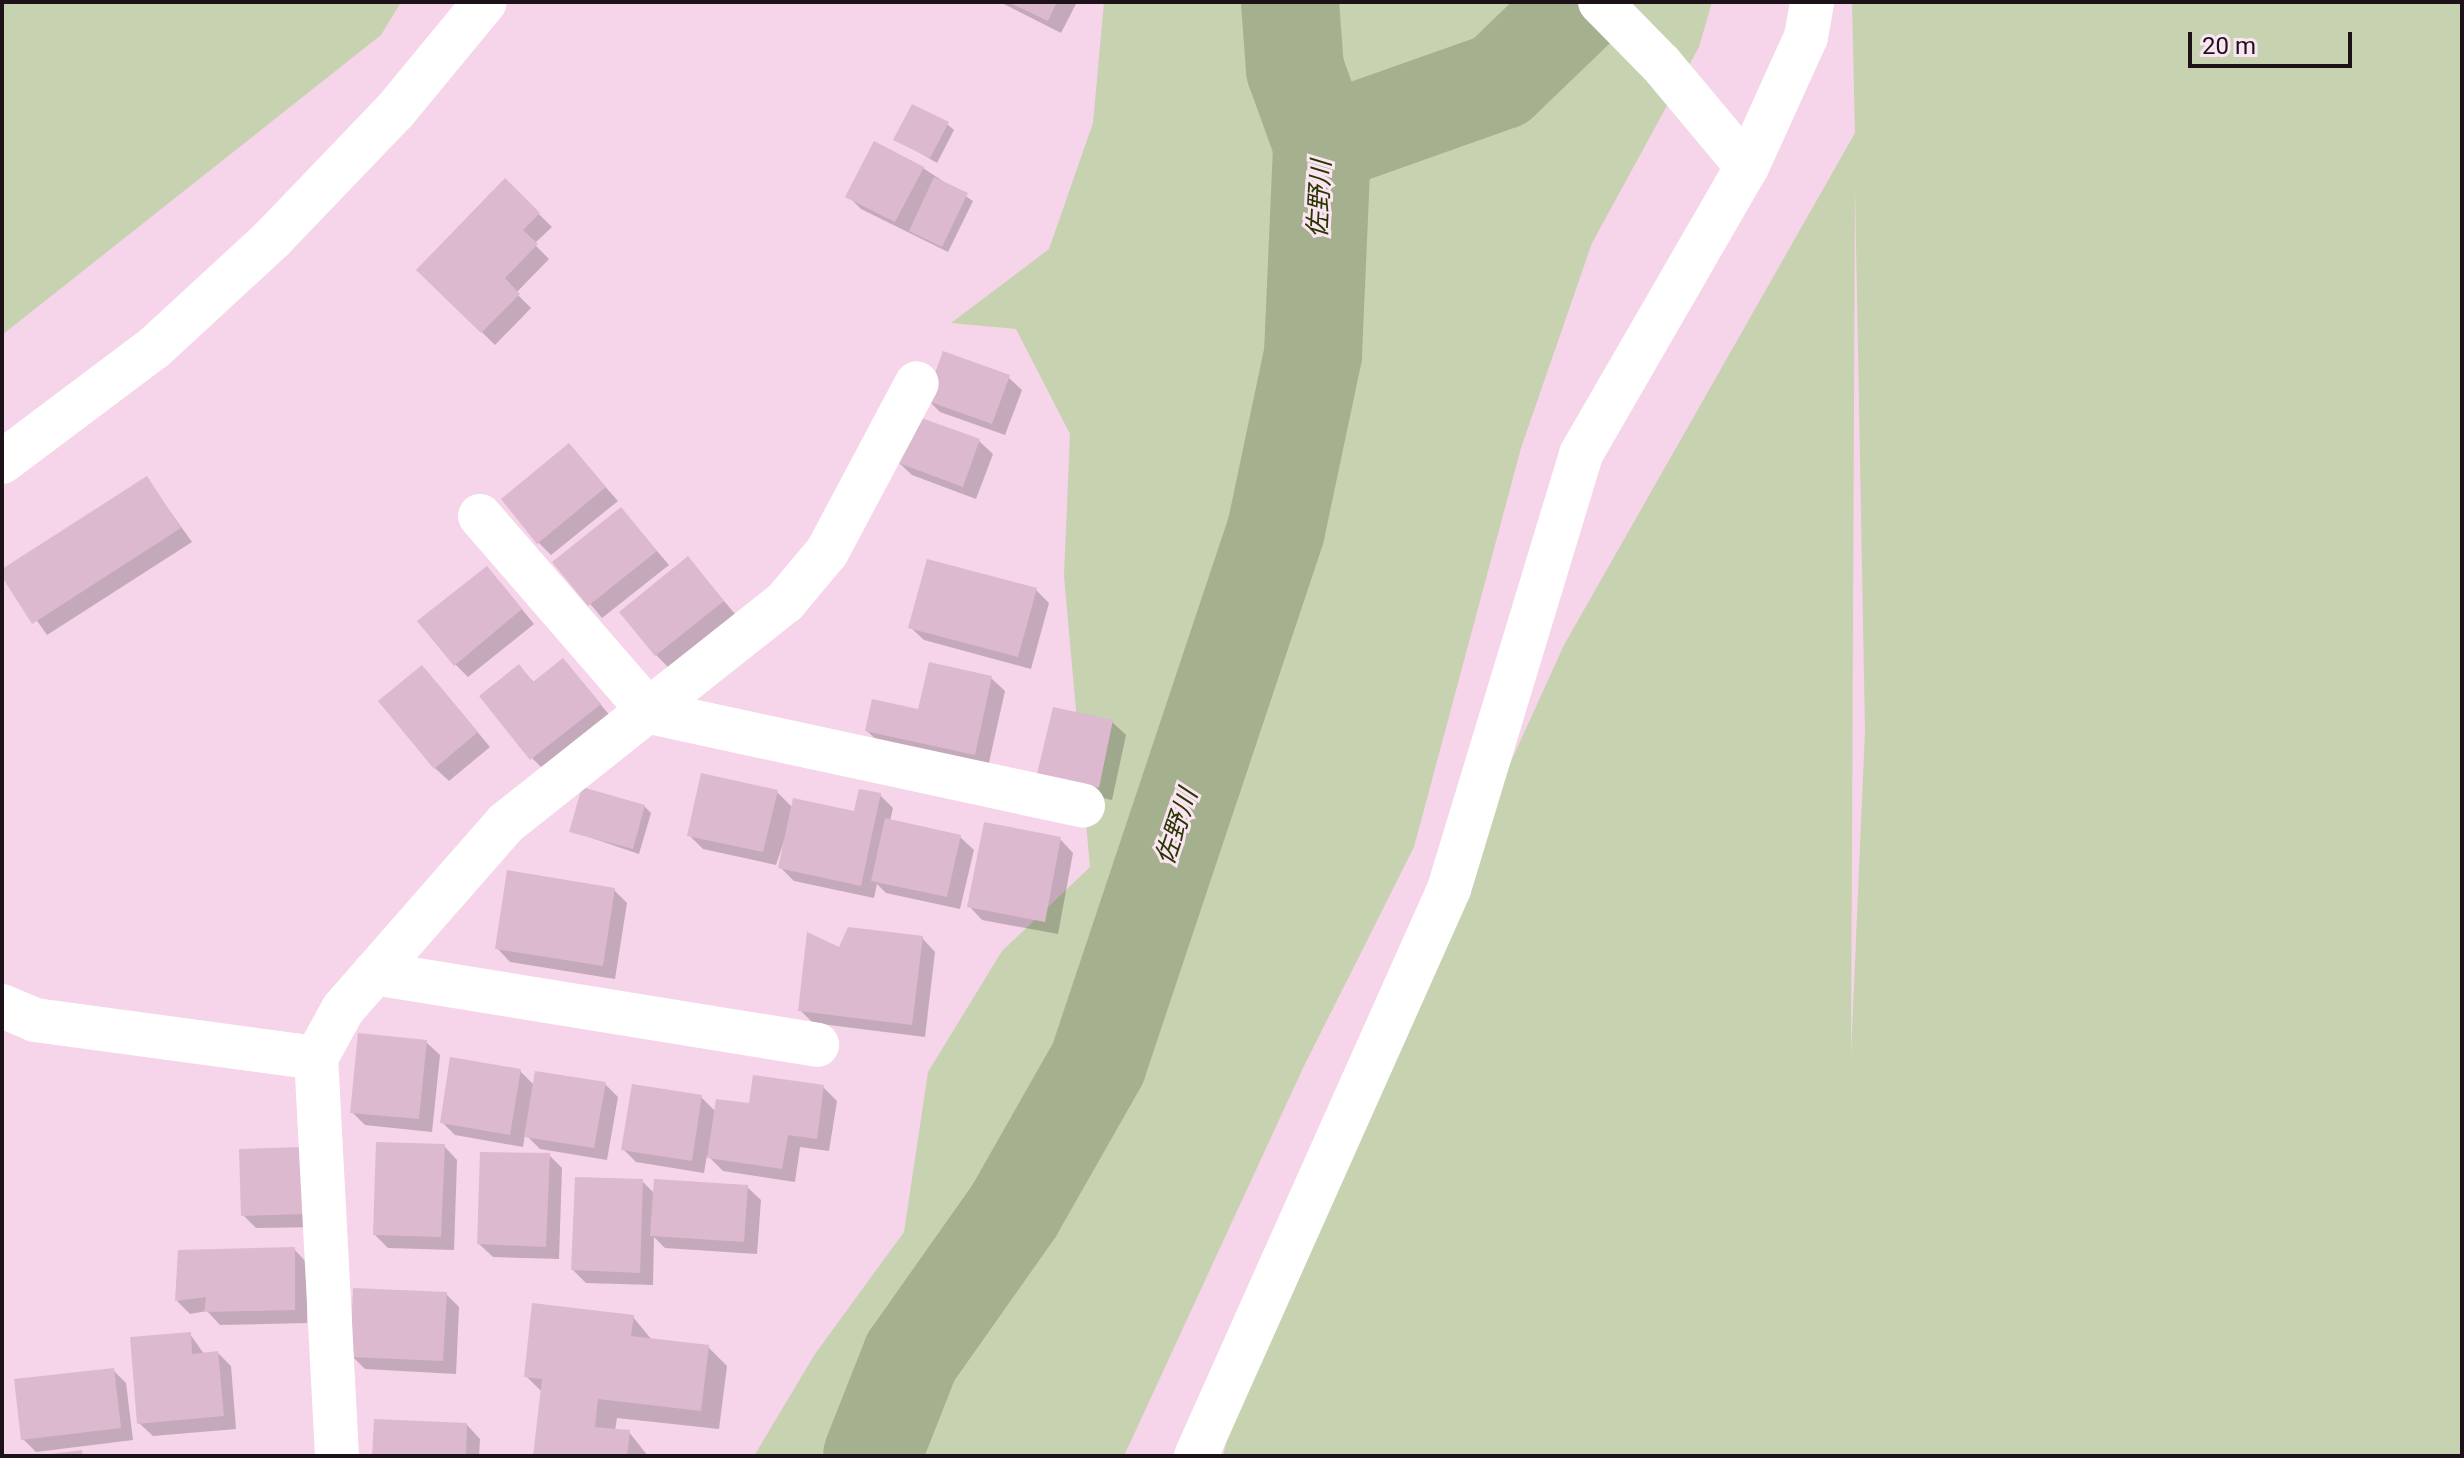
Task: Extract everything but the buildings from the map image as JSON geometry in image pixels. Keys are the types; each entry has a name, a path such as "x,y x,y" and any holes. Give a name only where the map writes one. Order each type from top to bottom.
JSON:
{"street":[{"path":"2,462 154,348 273,238 395,111 485,2"},
{"path":"1600,2 1661,64 1747,167"},
{"path":"1196,1456 1449,889 1581,454 1747,167 1806,37 1812,2"},
{"path":"337,1456 316,1058 343,1009 506,823 650,712 785,602 827,552 917,383"},
{"path":"480,516 650,712 1083,806"},
{"path":"374,973 817,1045"},
{"path":"2,1006 35,1020 316,1058"}],"green space":[{"path":"2,2 401,2 381,35 2,335"},
{"path":"1104,2 1712,2 1699,47 1592,243 1521,448 1414,847 1303,1068 1124,1456 754,1456 815,1354 904,1232 928,1072 1002,951 1090,867 1064,576 1070,434 1016,329 951,323 1049,249 1093,123"},
{"path":"1852,2 2462,2 2462,1456 1223,1456 1254,1327 1564,645 1855,133","holes":["1855,188 1865,730 1851,1055"]}],"waterway":[{"name":"佐野川","path":"872,1456 911,1357 1014,1211 1098,1063 1276,530 1313,354 1322,144 1295,69 1290,2"},
{"name":"佐野川","path":"1322,144 1500,81 1582,2"}]}
